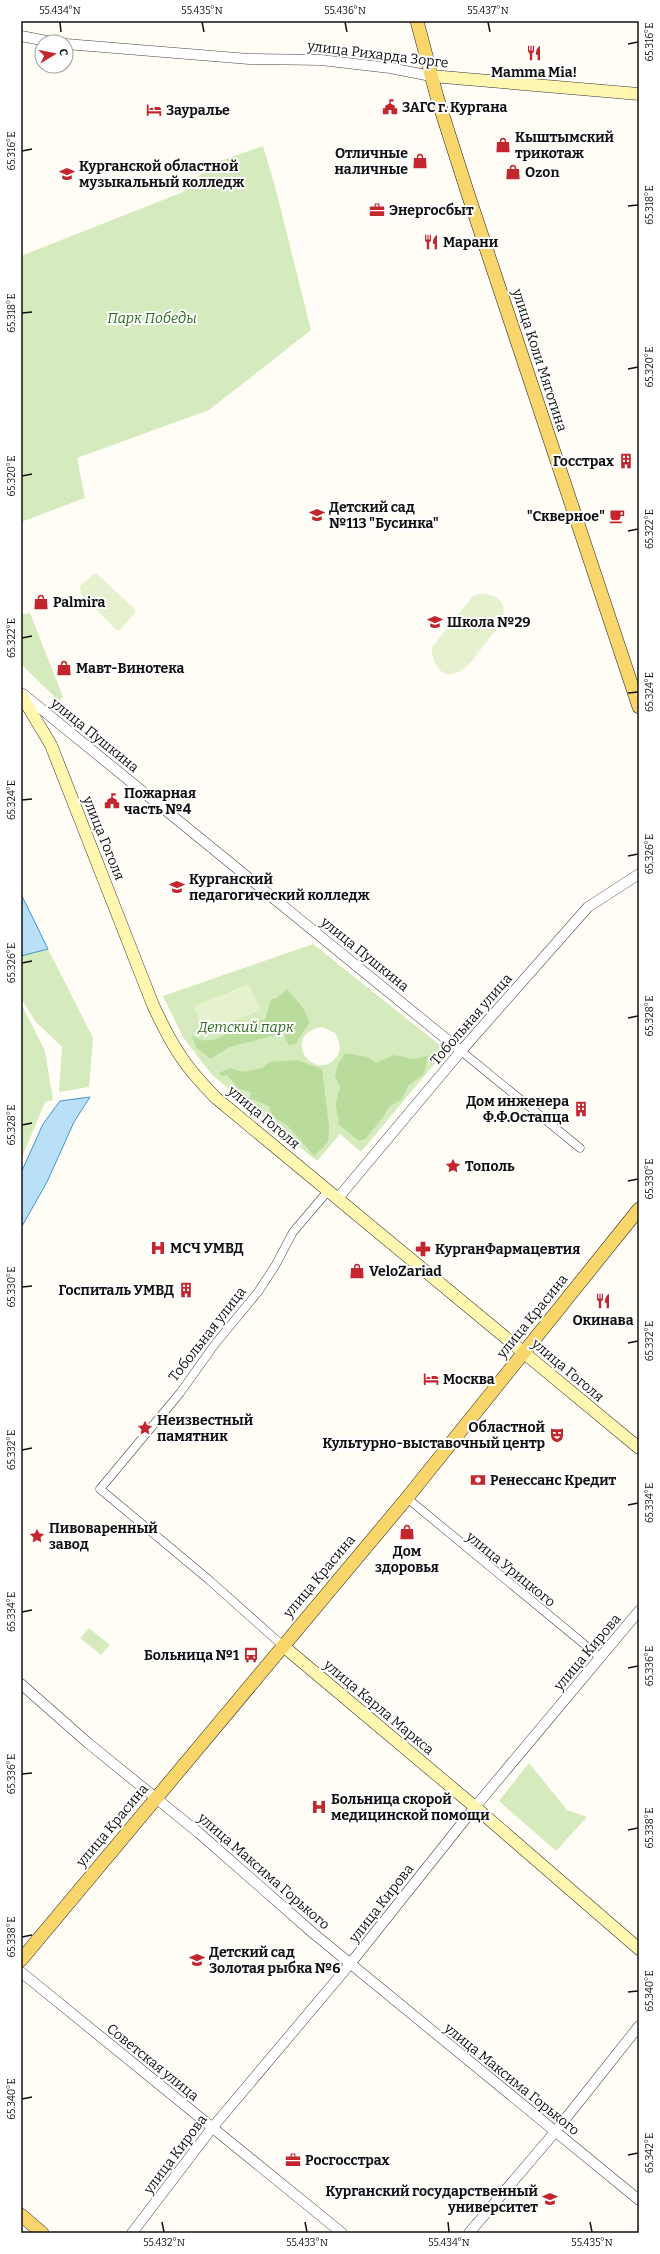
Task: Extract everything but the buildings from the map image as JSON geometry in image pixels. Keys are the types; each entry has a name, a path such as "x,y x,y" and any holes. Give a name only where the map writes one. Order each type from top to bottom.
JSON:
{"main road":[{"name":"улица Коли Мяготина","path":"417,21 431,76 468,194 639,707"},
{"name":"улица Рихарда Зорге","path":"431,76 639,94"},
{"name":"улица Гоголя","path":"21,694 51,745 107,884 153,1005 172,1046 192,1074 216,1098 639,1448"},
{"name":"улица Красина","path":"21,1960 406,1498 639,1210"},
{"name":"улица Карла Маркса","path":"282,1645 475,1807 639,1949"},
{"path":"21,2215 42,2233"}],"street":[{"path":"21,36 34,39"},
{"name":"улица Рихарда Зорге","path":"74,45 249,59 321,60 390,68 431,76"},
{"name":"улица Пушкина","path":"21,694 580,1148"},
{"name":"Тобольная улица","path":"338,1198 461,1051 588,907 639,874"},
{"name":"Тобольная улица","path":"100,1489 180,1393 215,1344 258,1292 275,1266 293,1232 328,1191"},
{"name":"улица Карла Маркса","path":"100,1489 218,1587 282,1645"},
{"name":"улица Урицкого","path":"406,1498 601,1658"},
{"name":"улица Кирова","path":"132,2233 212,2128 350,1964 475,1807 639,1611"},
{"name":"улица Максима Горького","path":"21,1684 88,1743 156,1797 350,1964 639,2200"},
{"name":"Советская улица","path":"21,1972 342,2233"},
{"path":"469,2233 555,2132 639,2026"}],"green space":[{"name":"Парк Победы","path":"263,146 275,186 311,330 209,410 77,458 85,498 21,522 21,256 183,192 200,175 217,162"},
{"path":"94,574 97,574 135,609 135,613 120,630 116,630 81,594 80,586"},
{"path":"483,593 495,597 501,602 504,608 500,623 490,638 465,668 456,673 445,674 435,663 432,647 473,596"},
{"path":"30,613 63,697 59,701 21,664 21,615"},
{"name":"Детский парк","path":"313,944 446,1050 361,1152 340,1134 317,1161 212,1075 183,1037 163,996","holes":["322,1027 335,1033 339,1042 339,1053 329,1064 320,1065 311,1062 305,1056 302,1048 303,1039 309,1032"]},
{"path":"48,949 93,1038 89,1087 59,1092 62,1047 35,1021 21,998 21,956"},
{"path":"249,984 260,1010 205,1033 194,1006"},
{"path":"287,989 303,1008 310,1022 296,1043 289,1046 283,1033 230,1047 210,1059 196,1047 192,1035 198,1039 214,1039 225,1035 236,1028 243,1031 254,1020 265,1020 271,999 277,998"},
{"path":"21,1003 45,1051 53,1100 45,1102 21,1160"},
{"path":"345,1053 367,1057 376,1063 394,1055 413,1059 428,1056 424,1074 409,1085 401,1100 390,1106 381,1120 365,1139 359,1141 339,1125 336,1105 340,1086 335,1077 338,1064"},
{"path":"297,1060 322,1069 329,1127 328,1142 314,1156 288,1126 272,1116 269,1106 250,1098 251,1092 239,1089 227,1075 221,1076 219,1073 230,1068 243,1072 262,1068 270,1062"},
{"path":"89,1628 110,1645 101,1655 80,1638"},
{"path":"529,1763 567,1810 587,1817 556,1851 499,1801"}],"water":[{"path":"21,894 48,949 21,956"},
{"path":"90,1097 74,1122 47,1182 21,1228 21,1173 43,1124 60,1101"}],"place":[{"name":"Mamma Mia!","path":"534,53"},
{"name":"ЗАГС г. Кургана","path":"390,107"},
{"name":"Зауралье","path":"154,110"},
{"name":"Кыштымский трикотаж","path":"503,145"},
{"name":"Отличные наличные","path":"420,161"},
{"name":"Ozon","path":"513,172"},
{"name":"Курганской областной музыкальный колледж","path":"67,174"},
{"name":"Энергосбыт","path":"377,210"},
{"name":"Марани","path":"431,242"},
{"name":"Госстрах","path":"626,461"},
{"name":"Детский сад №113 \"Бусинка\"","path":"317,515"},
{"name":"\"Скверное\"","path":"617,516"},
{"name":"Palmira","path":"41,602"},
{"name":"Школа №29","path":"435,622"},
{"name":"Мавт-Винотека","path":"64,668"},
{"name":"Пожарная часть №4","path":"112,801"},
{"name":"Курганский педагогический колледж","path":"177,887"},
{"name":"Дом инженера Ф.Ф.Остапца","path":"581,1109"},
{"name":"Тополь","path":"453,1166"},
{"name":"МСЧ УМВД","path":"158,1248"},
{"name":"КурганФармацевтия","path":"423,1249"},
{"name":"VeloZariad","path":"357,1271"},
{"name":"Госпиталь УМВД","path":"186,1290"},
{"name":"Окинава","path":"603,1301"},
{"name":"Москва","path":"431,1379"},
{"name":"Неизвестный памятник","path":"145,1428"},
{"name":"Областной Культурно-выставочный центр","path":"557,1435"},
{"name":"Ренессанс Кредит","path":"478,1480"},
{"name":"Дом здоровья","path":"407,1532"},
{"name":"Пивоваренный завод","path":"37,1536"},
{"name":"Больница №1","path":"251,1655"},
{"name":"Больница скорой медицинской помощи","path":"319,1807"},
{"name":"Детский сад Золотая рыбка №6","path":"197,1960"},
{"name":"Росгосстрах","path":"293,2160"},
{"name":"Курганский государственный университет","path":"550,2199"}]}
